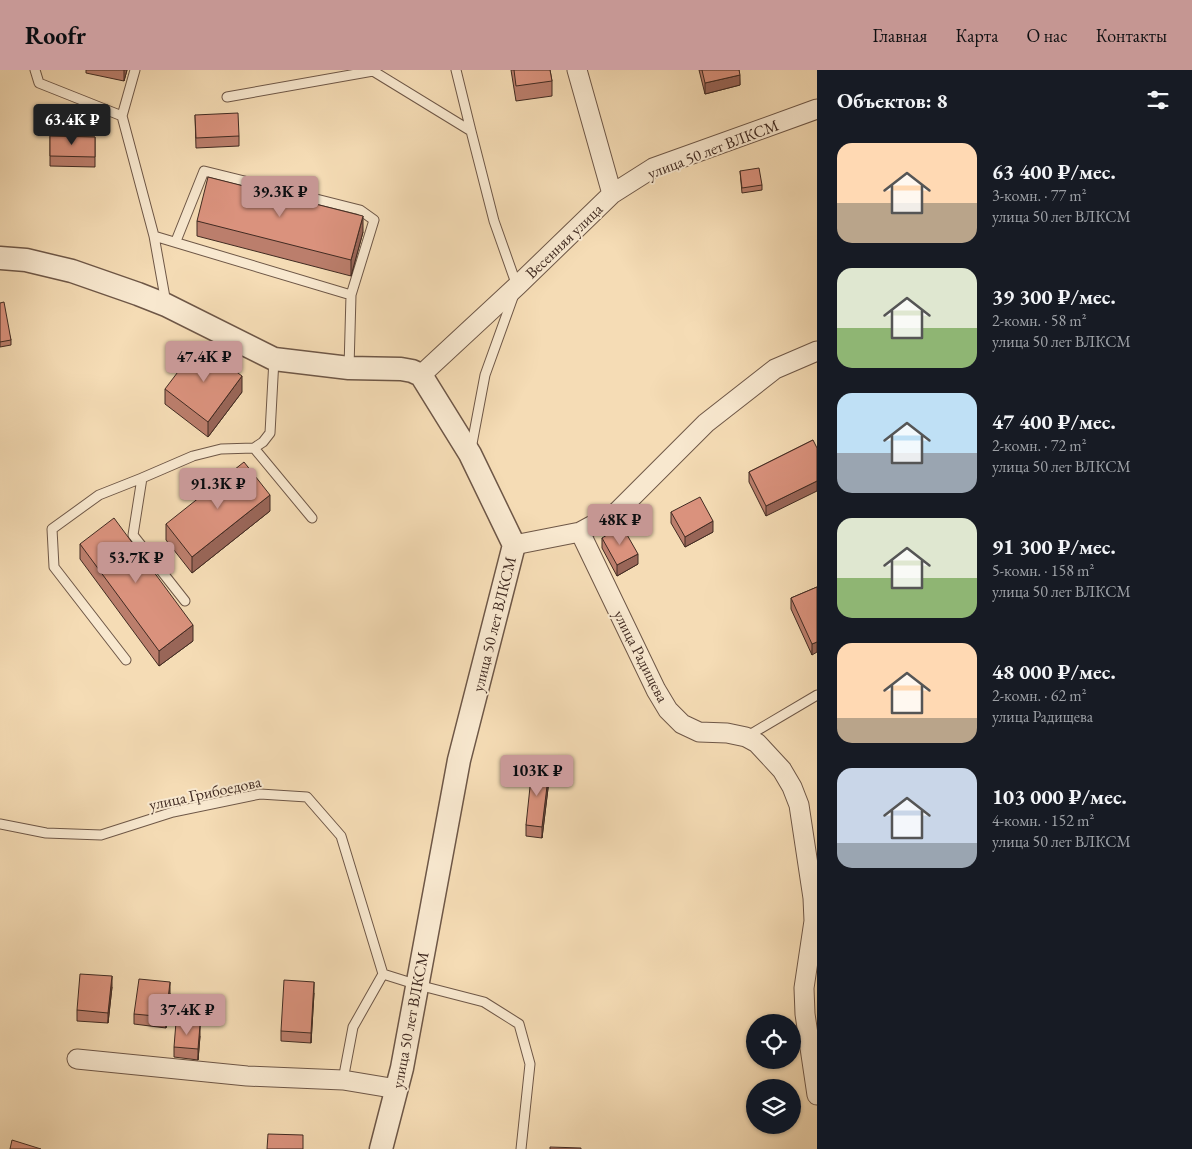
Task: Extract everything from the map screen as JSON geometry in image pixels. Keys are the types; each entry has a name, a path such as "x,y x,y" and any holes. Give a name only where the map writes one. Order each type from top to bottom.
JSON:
{"street":[{"name":"Весенняя улица","path":"421,375 612,194 577,70"},
{"name":"улица 50 лет ВЛКСМ","path":"612,194 654,168 817,109"},
{"path":"0,258 26,260 72,271 138,294 166,305 274,358 349,368 401,369 421,375"},
{"path":"514,545 580,532 617,512 706,423 775,369 817,351"},
{"name":"улица 50 лет ВЛКСМ","path":"381,1149 402,1068 459,760 514,545 470,454 421,375"},
{"name":"улица Радищева","path":"580,532 656,690 668,710 682,724 699,732 727,733 746,737 757,743 782,770 792,787 799,805 814,898 814,921 804,997 817,1096"},
{"path":"77,1059 247,1076 343,1080 397,1089"}],"lane":[{"path":"35,70 39,82 122,116"},
{"path":"135,70 122,116 154,236 166,305"},
{"path":"456,70 494,221 517,286 485,375 470,454"},
{"path":"227,97 373,71 471,131"},
{"path":"176,241 204,171 360,210 374,220 351,295 349,368"},
{"path":"154,236 176,241 351,295"},
{"path":"126,660 54,567 52,529 99,495 193,456 221,449 254,448 263,442 270,433 274,358"},
{"path":"254,448 312,518"},
{"path":"142,478 133,535 185,601"},
{"path":"746,737 817,695"},
{"name":"улица Грибоедова","path":"0,824 46,833 101,835 173,812 260,794 307,797 341,836 383,974"},
{"path":"343,1080 353,1027 383,974 484,1002 519,1024 530,1064 521,1149"}],"building":[{"path":"514,70 550,70 552,81 516,86"},
{"path":"702,70 739,70 740,75 705,83"},
{"path":"238,113 239,136 196,138 195,115"},
{"path":"50,136 95,137 95,157 50,156"},
{"path":"759,168 762,185 742,188 740,171"},
{"path":"208,177 363,216 351,260 197,221"},
{"path":"4,302 11,340 0,342 0,303"},
{"path":"199,344 242,376 208,422 165,389"},
{"path":"813,440 817,448 817,481 766,506 749,472"},
{"path":"244,462 270,495 192,557 166,524"},
{"path":"700,497 713,521 685,537 671,512"},
{"path":"114,518 193,625 159,651 80,544"},
{"path":"622,526 638,554 617,565 602,538"},
{"path":"817,587 817,642 812,644 791,598"},
{"path":"532,768 549,770 542,827 526,825"},
{"path":"80,974 112,976 108,1013 77,1010"},
{"path":"139,979 170,982 166,1017 134,1014"},
{"path":"284,980 314,982 311,1033 281,1031"},
{"path":"176,1022 200,1025 198,1049 174,1047"},
{"path":"268,1134 303,1135 303,1149 267,1149"},
{"path":"12,1140 41,1149 10,1149"},
{"path":"550,1147 581,1148 581,1149 550,1149"}]}
